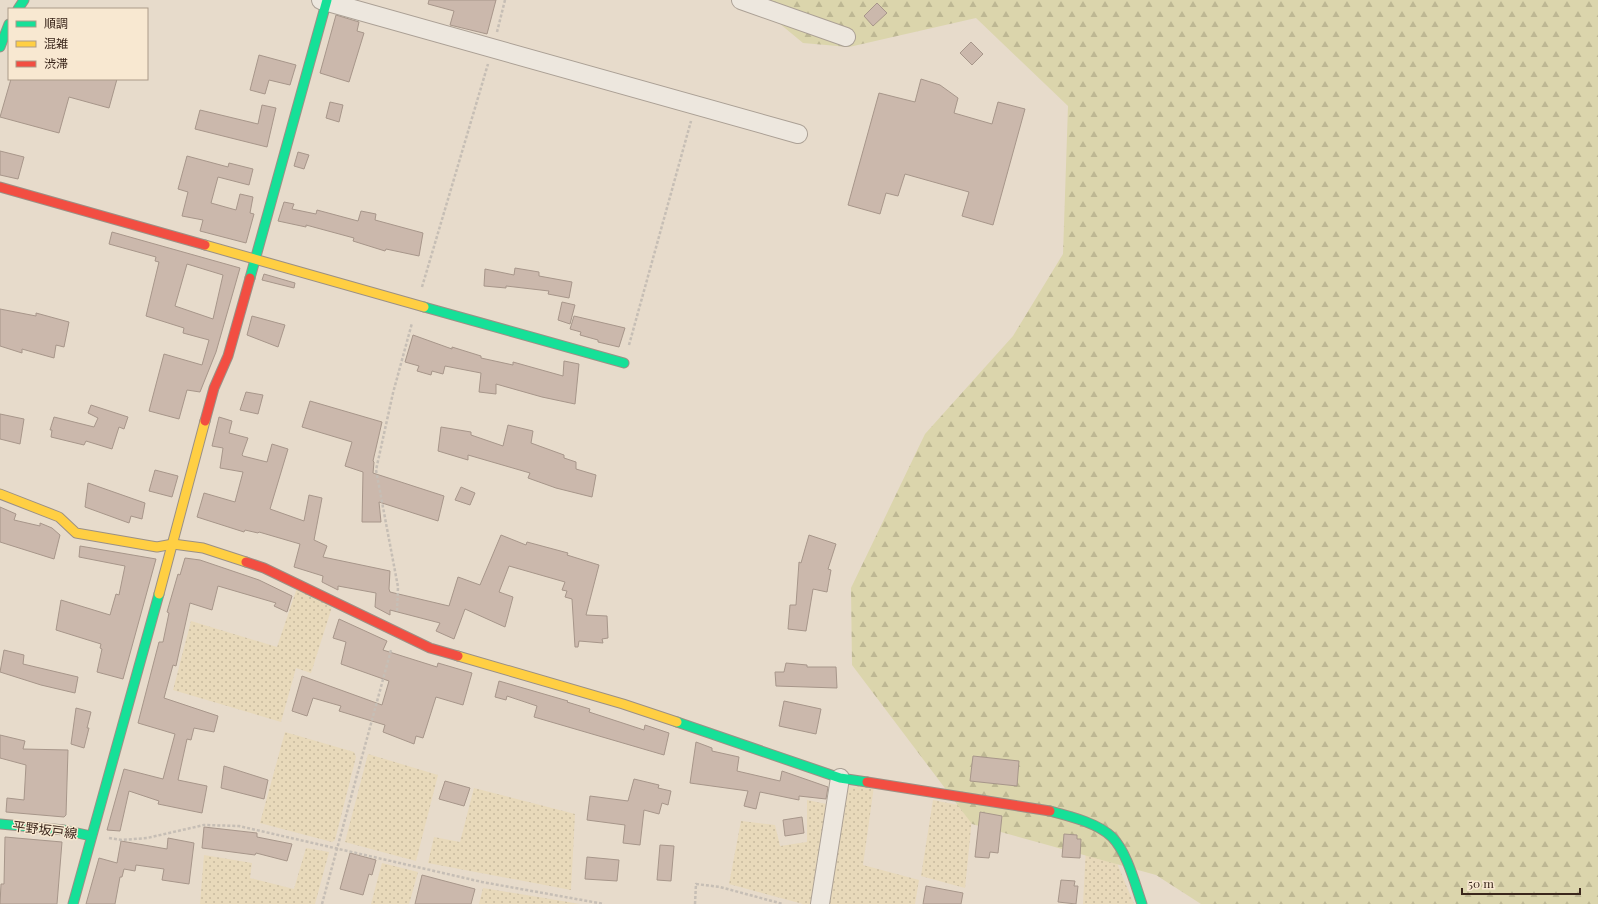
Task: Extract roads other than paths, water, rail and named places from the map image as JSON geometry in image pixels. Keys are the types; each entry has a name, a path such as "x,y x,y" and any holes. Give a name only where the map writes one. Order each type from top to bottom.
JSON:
{"main road":[{"path":"91,836 173,544 214,388 228,356 325,1"},
{"path":"0,47 8,27"},
{"path":"0,187 624,363"},
{"path":"0,494 59,517 76,533 157,547 173,544 203,548 264,568 430,648 623,704 840,778 1051,811 1088,822 1112,837 1128,862 1142,904"},
{"name":"平野坂戸線","path":"0,824 64,830 91,836 73,904"}],"street":[{"path":"741,0 846,37"},
{"path":"325,1 798,134"},
{"path":"820,904 840,778"}]}
